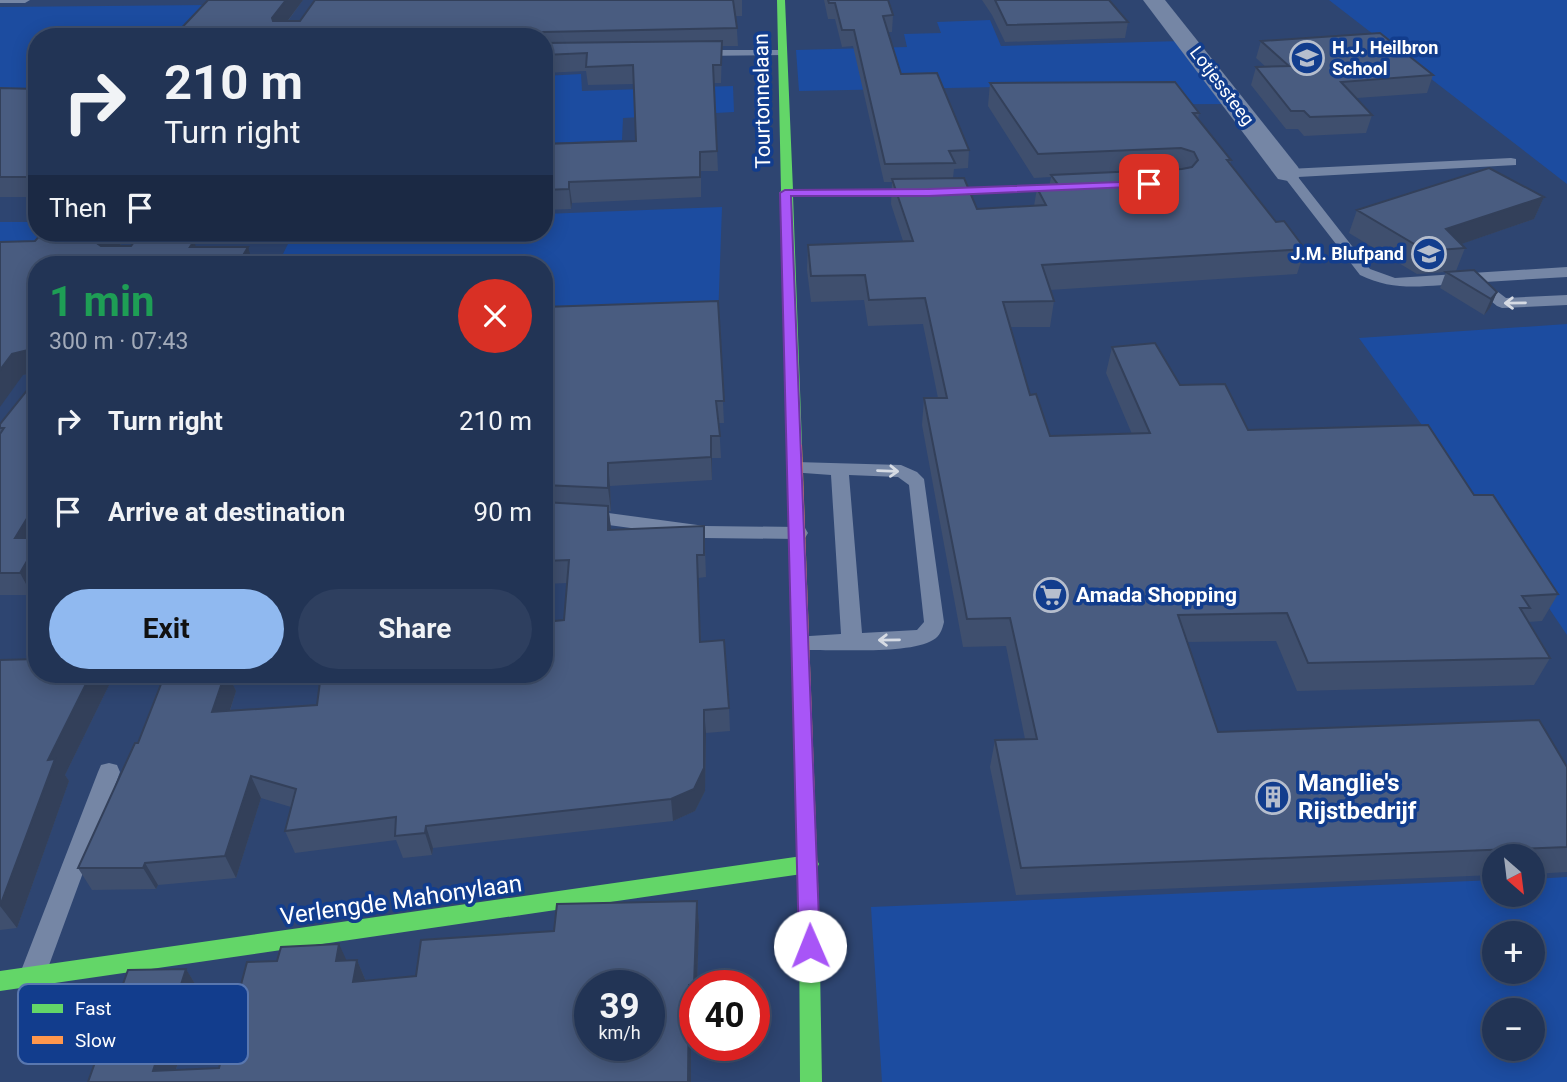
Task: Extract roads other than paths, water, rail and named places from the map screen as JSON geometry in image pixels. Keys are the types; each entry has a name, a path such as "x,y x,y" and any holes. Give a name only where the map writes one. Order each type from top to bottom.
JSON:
{"street":[{"name":"Tourtonnelaan","path":"781,0 808,864 811,1082"},
{"name":"Lotjessteeg","path":"1154,0 1288,173"},
{"path":"785,193 929,193 1108,186"},
{"name":"Verlengde Mahonylaan","path":"0,981 808,864"}],"lane":[{"path":"1,0 25,0"},
{"path":"682,53 782,53"},
{"path":"1288,173 1511,162"},
{"path":"1288,173 1365,272 1381,280 1395,283 1567,272"},
{"path":"1472,278 1493,299 1502,303 1567,300"},
{"path":"796,468 901,471 918,482 934,622 933,630 916,638 801,642"},
{"path":"840,470 852,641"},
{"path":"553,516 601,518 705,532 798,533"},
{"path":"32,977 109,772"}],"place":[{"name":"H.J. Heilbron School","path":"1307,58"},
{"name":"J.M. Blufpand","path":"1429,254"},
{"name":"Amada Shopping","path":"1051,595"},
{"name":"Manglie's Rijstbedrijf","path":"1273,797"}]}
